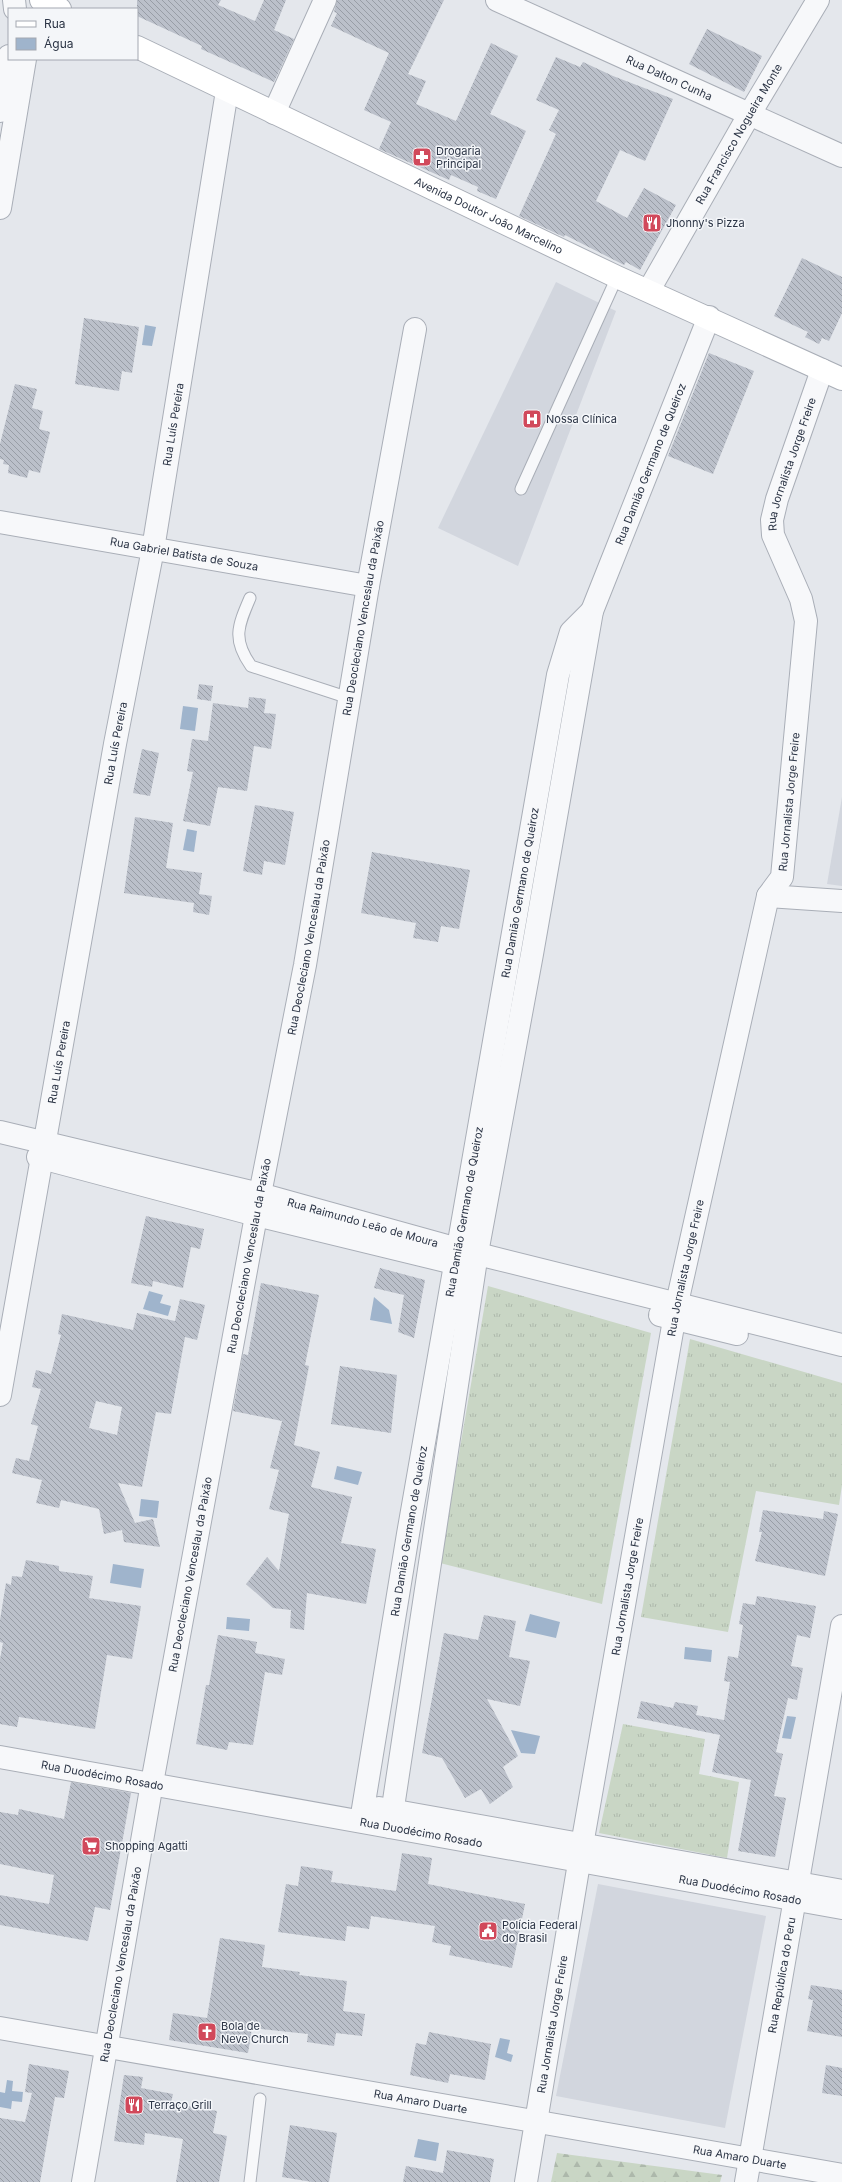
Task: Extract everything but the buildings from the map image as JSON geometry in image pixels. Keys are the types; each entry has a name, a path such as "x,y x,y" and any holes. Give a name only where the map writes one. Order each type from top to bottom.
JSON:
{"street":[{"path":"274,113 325,0"},
{"name":"Rua Dalton Cunha","path":"497,0 842,156"},
{"name":"Rua Francisco Nogueira Monte","path":"649,290 749,115 818,0"},
{"name":"Avenida Doutor João Marcelino","path":"138,47 617,277 649,290 842,379"},
{"path":"0,110 8,60"},
{"path":"0,208 7,134 25,60"},
{"name":"Rua Luís Pereira","path":"0,1395 114,744 153,549 227,91"},
{"name":"Rua Damião Germano de Queiroz","path":"363,1814 408,1534 532,954 592,611 708,317"},
{"name":"Rua Deocleciano Venceslau da Paixão","path":"83,2182 154,1777 258,1205 305,964 368,586 416,330"},
{"name":"Rua Jornalista Jorge Freire","path":"526,2182 581,1854 676,1311 768,896 782,877 806,621 801,599 773,535 772,520 776,499 822,370"},
{"name":"Rua Gabriel Batista de Souza","path":"0,522 368,586"},
{"name":"Rua Damião Germano de Queiroz","path":"392,1819 466,1258 511,949 558,674 571,632 592,611"},
{"path":"768,896 842,901"},
{"path":"511,949 532,954"},
{"name":"Rua Raimundo Leão de Moura","path":"0,1132 43,1150 676,1311 842,1360"},
{"name":"Rua Raimundo Leão de Moura","path":"0,1147 43,1150"},
{"name":"Rua Raimundo Leão de Moura","path":"676,1311 842,1345"},
{"name":"Rua República do Peru","path":"746,2182 842,1626"},
{"name":"Rua Duodécimo Rosado","path":"0,1744 154,1777 796,1892 842,1908"},
{"name":"Rua Duodécimo Rosado","path":"0,1757 154,1777"},
{"name":"Rua Duodécimo Rosado","path":"796,1892 842,1891"},
{"name":"Rua Amaro Duarte","path":"0,2028 842,2175"}],"lane":[{"path":"521,489 617,277"},
{"path":"250,598 239,624 238,638 242,654 251,666 350,698"},
{"path":"250,2182 260,2099"}],"shaded area":[{"name":"Nossa Clínica","path":"556,282 616,311 518,566 438,528"},
{"path":"842,797 842,886 827,884"},
{"path":"598,1884 766,1916 725,2128 556,2096"}],"green space":[{"path":"488,1286 651,1333 602,1604 440,1563"},
{"path":"690,1339 842,1383 842,1485 839,1505 756,1491 728,1632 641,1617"},
{"path":"623,1724 705,1739 699,1774 739,1782 727,1858 599,1833"},
{"path":"557,2153 722,2175 720,2182 551,2182"}],"water":[{"path":"145,325 156,327 152,346 142,345"},
{"path":"183,706 198,708 195,731 180,729"},
{"path":"187,829 197,831 194,852 183,850"},
{"path":"149,1291 163,1295 160,1303 171,1306 168,1316 143,1309"},
{"path":"374,1297 389,1310 392,1324 370,1320"},
{"path":"337,1466 362,1472 358,1485 334,1479"},
{"path":"141,1499 159,1501 157,1518 139,1516"},
{"path":"113,1564 144,1569 141,1588 110,1583"},
{"path":"530,1614 560,1622 556,1638 525,1631"},
{"path":"227,1617 250,1619 249,1631 226,1629"},
{"path":"685,1647 712,1650 711,1662 684,1659"},
{"path":"787,1716 796,1717 791,1739 782,1738"},
{"path":"511,1730 540,1736 535,1754 521,1753"},
{"path":"500,2038 510,2040 507,2053 513,2055 511,2062 495,2057"},
{"path":"7,2080 13,2081 12,2091 23,2092 22,2102 12,2101 11,2109 0,2107 0,2092 5,2093"},
{"path":"418,2139 439,2143 436,2161 414,2157"}],"place":[{"name":"Drogaria Principal","path":"422,157"},
{"name":"Jhonny's Pizza","path":"652,223"},
{"name":"Nossa Clínica","path":"532,419"},
{"name":"Shopping Agatti","path":"91,1846"},
{"name":"Polícia Federal do Brasil","path":"488,1931"},
{"name":"Bola de Neve Church","path":"207,2032"},
{"name":"Terraço Grill","path":"134,2105"}]}
